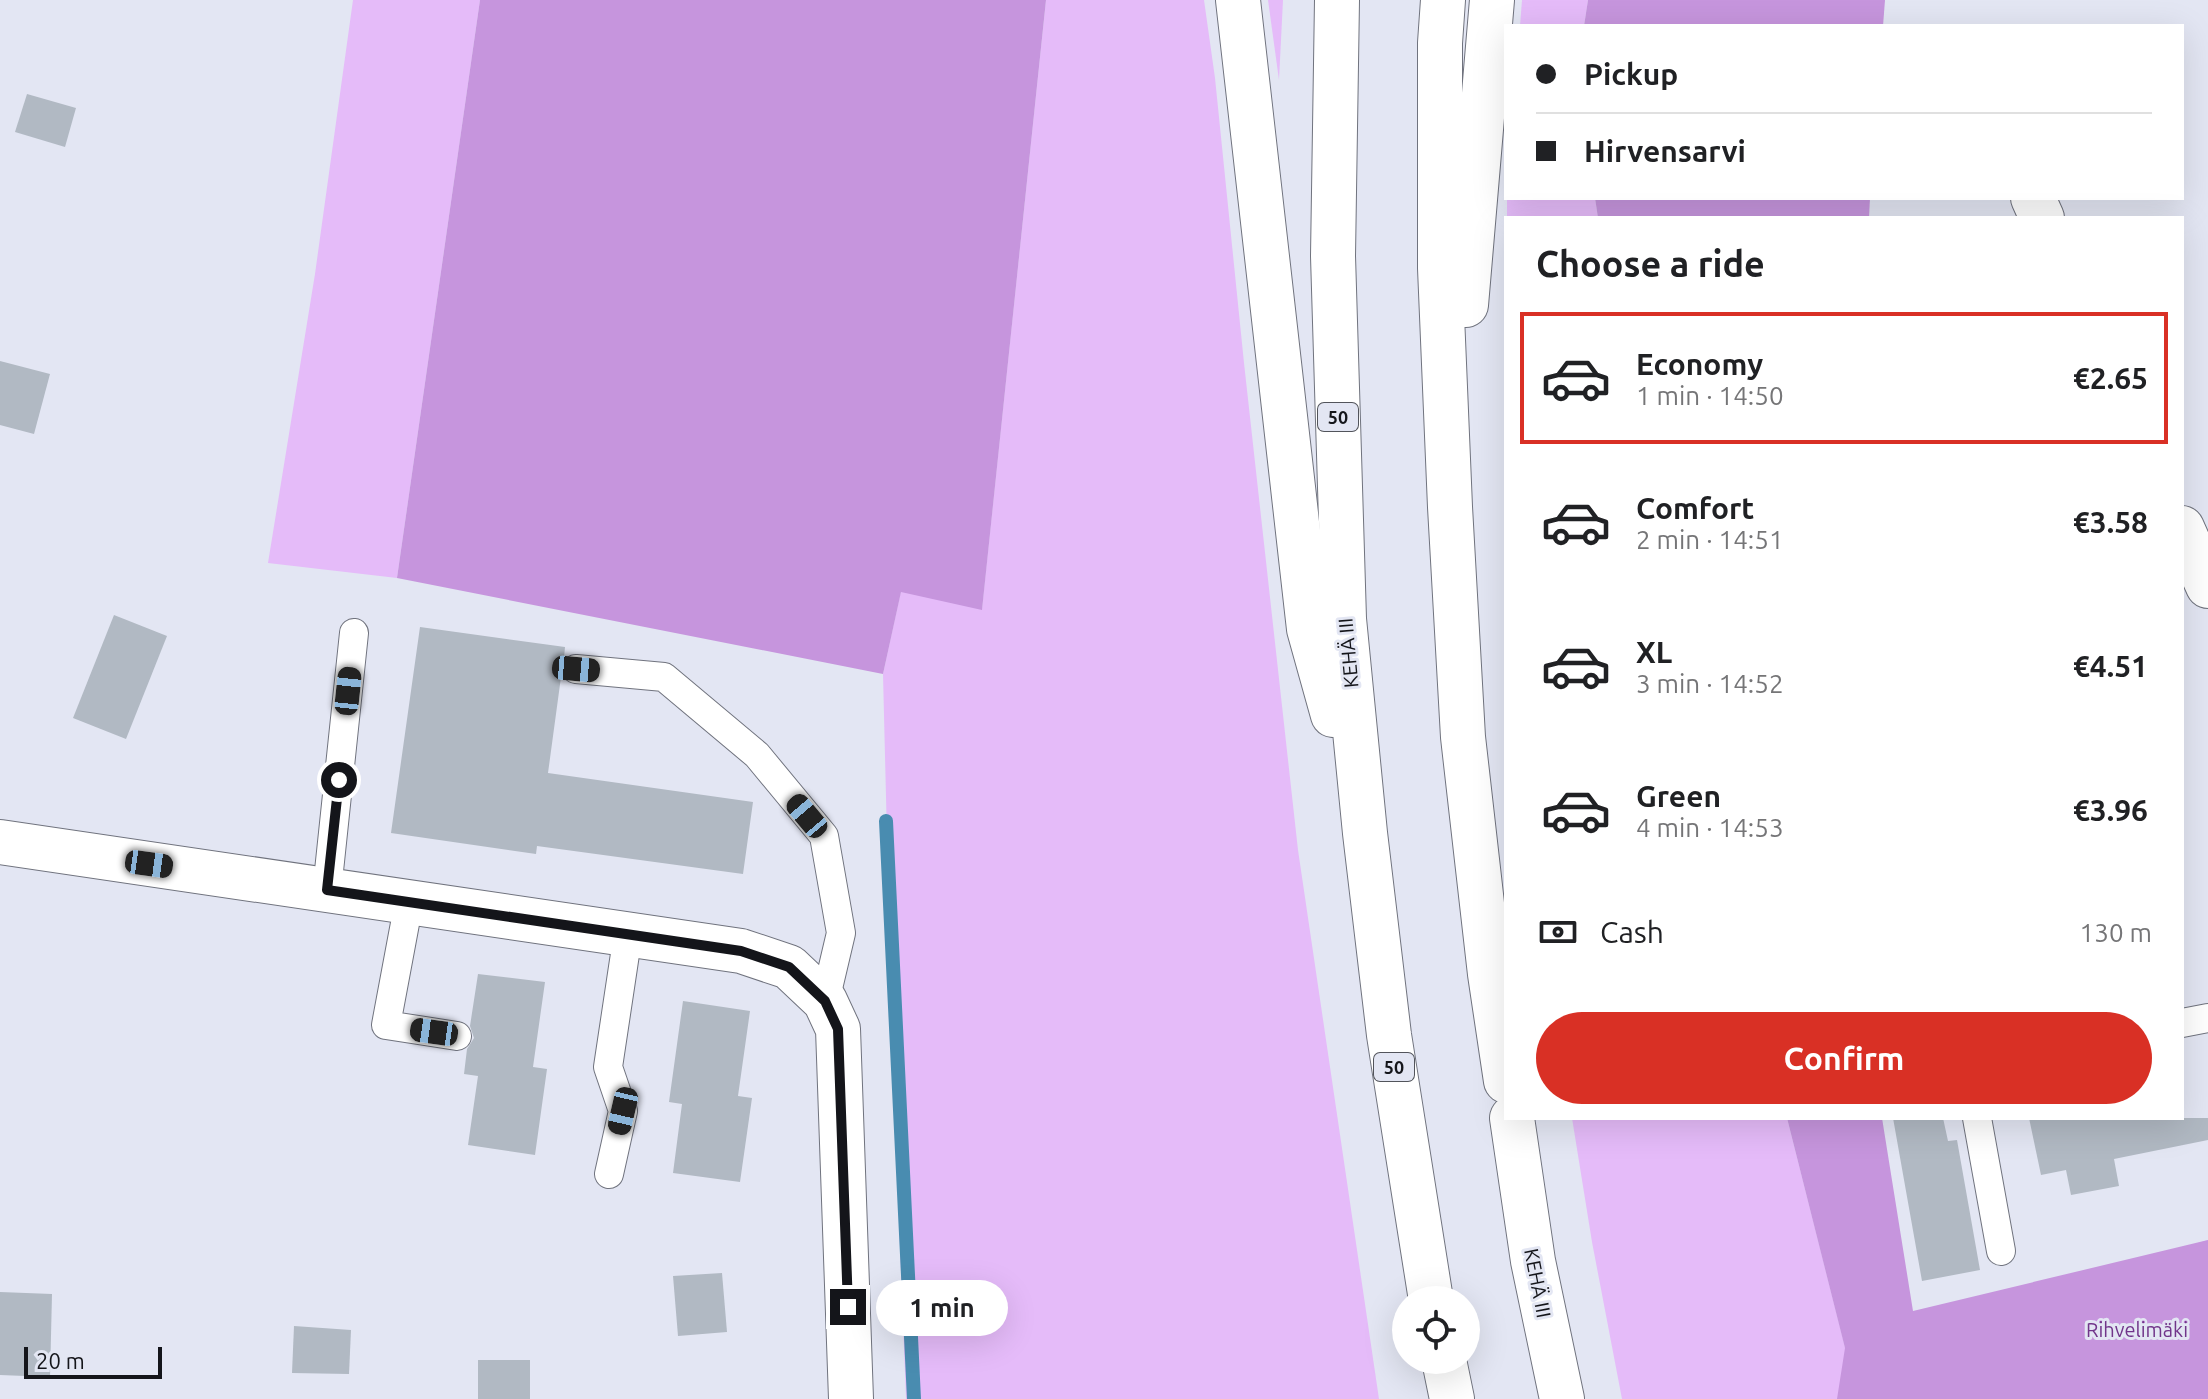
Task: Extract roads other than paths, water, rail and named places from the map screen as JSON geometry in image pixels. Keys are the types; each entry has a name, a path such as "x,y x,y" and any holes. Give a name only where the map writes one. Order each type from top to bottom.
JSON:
{"main road":[{"path":"1238,0 1309,629 1365,833"},
{"name":"KEHÄ III","path":"1337,0 1333,256 1344,619 1389,1035 1429,1286"},
{"path":"1443,0 1440,43 1440,268 1463,737 1504,1068"},
{"path":"1450,507 1492,0"},
{"path":"2184,532 2208,586"},
{"path":"0,842 741,951 789,967 825,1001 838,1029 851,1399"},
{"name":"KEHÄ III","path":"1512,1120 1533,1261 1562,1399"},
{"path":"1447,1374 1452,1399"}],"lane":[{"path":"327,890 354,633"},
{"path":"576,669 664,677 757,755 824,836 841,933 825,1001"},
{"path":"409,902 386,1025 457,1036"},
{"path":"609,1174 623,1111 608,1067 628,934"},
{"path":"2184,1023 2208,1018"},
{"path":"1977,1120 2001,1251"}],"waterway":[{"path":"886,821 914,1399"}],"park label":[{"name":"Rihvelimäki","path":"2137,1329"}]}
